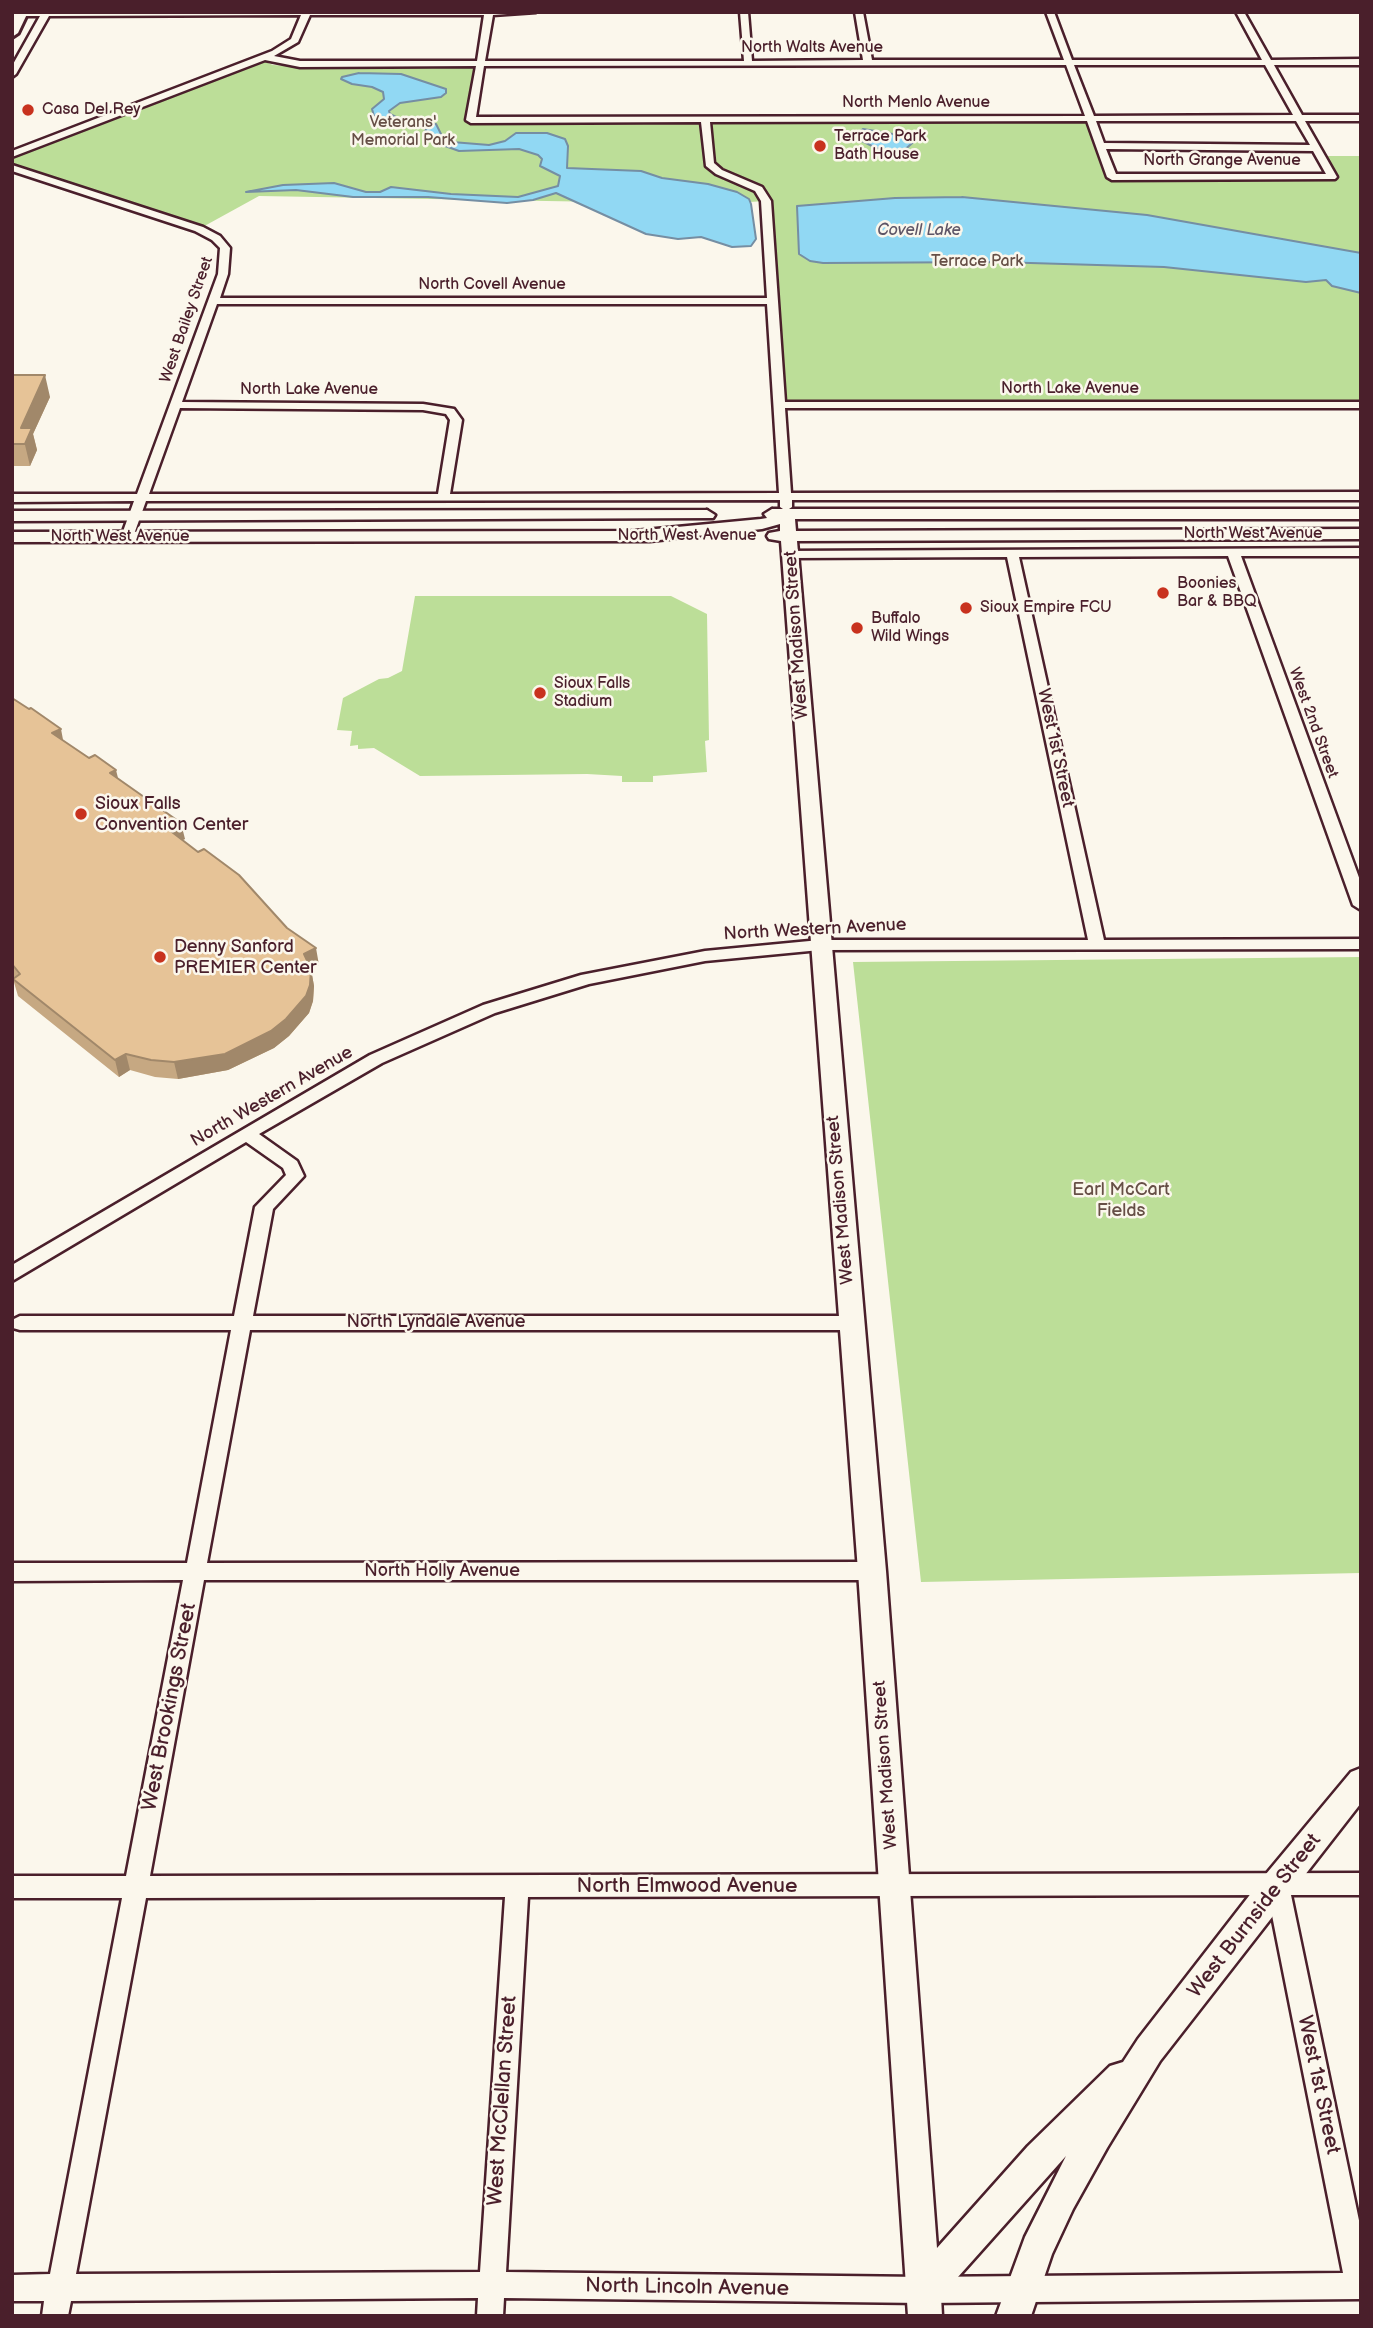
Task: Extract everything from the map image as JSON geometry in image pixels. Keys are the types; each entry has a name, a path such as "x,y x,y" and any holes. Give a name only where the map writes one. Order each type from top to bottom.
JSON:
{"highway":[{"path":"12,33 18,13"}],"main road":[{"path":"635,536 762,524 787,514"},
{"name":"West Madison Street","path":"787,514 872,1571 924,2303"},
{"path":"790,545 816,526 932,514"},
{"name":"North West Avenue","path":"12,516 1361,514"},
{"path":"12,531 103,525 134,516"},
{"path":"127,537 150,529 175,526 364,516"},
{"name":"North West Avenue","path":"12,537 635,536 790,545 1361,534"},
{"name":"West Burnside Street","path":"1017,2302 1061,2197 1095,2136 1149,2050 1277,1884 1361,1781"},
{"name":"West Burnside Street","path":"924,2303 1040,2158 1149,2050"}],"street":[{"path":"481,63 489,12"},
{"path":"18,13 532,12"},
{"path":"744,12 748,62"},
{"path":"859,12 868,62"},
{"path":"1050,12 1101,148 1236,151 1252,148 1315,148 1240,12"},
{"path":"12,74 47,13"},
{"path":"12,154 265,57 295,40 307,13"},
{"name":"North Walts Avenue","path":"265,57 300,64 1361,62"},
{"name":"North Menlo Avenue","path":"481,63 471,120 1361,118"},
{"name":"West Madison Street","path":"705,119 709,164 719,172 751,184 764,194 787,514"},
{"name":"North Grange Avenue","path":"1101,148 1112,177 1332,177 1315,148"},
{"name":"West Bailey Street","path":"12,168 212,235 225,248 226,258 212,301 127,537"},
{"name":"North Covell Avenue","path":"212,301 772,301"},
{"name":"North Lake Avenue","path":"174,405 443,408 450,411 456,420 443,498"},
{"name":"North Lake Avenue","path":"779,405 1361,405"},
{"path":"12,498 1361,496"},
{"name":"North West Avenue","path":"790,545 1012,553 1361,552"},
{"name":"West 2nd Street","path":"1233,552 1361,905"},
{"name":"West 1st Street","path":"1012,553 1097,943"},
{"name":"North Western Avenue","path":"12,1274 376,1059 508,1002 642,967 716,954 820,945 1361,944"},
{"name":"West Brookings Street","path":"55,2316 264,1207 295,1176 291,1165 247,1134"},
{"name":"North Lyndale Avenue","path":"20,1323 852,1322"},
{"name":"North Holly Avenue","path":"12,1572 872,1571"},
{"name":"West 1st Street","path":"1277,1884 1360,2286"},
{"name":"North Elmwood Avenue","path":"12,1887 1361,1884"},
{"name":"West McClellan Street","path":"490,2316 517,1887"},
{"name":"North Lincoln Avenue","path":"12,2288 491,2285 924,2303 1017,2302 1360,2286"}],"green space":[{"name":"Terrace Park","path":"263,61 273,65 300,67 481,63 471,119 1089,119 1112,177 1331,177 1320,156 1361,156 1361,405 779,405 765,201 719,204 259,196 199,229 12,163 12,158"},
{"name":"Sioux Falls Stadium","path":"415,596 671,596 707,614 707,772 653,776 653,782 622,782 622,776 587,774 420,776 374,748 358,749 358,745 350,746 352,731 337,730 343,698 379,679 402,671"},
{"name":"Earl McCart Fields","path":"1361,957 1361,1573 921,1582 853,962"}],"water":[{"path":"359,73 401,74 446,89 446,93 441,97 400,103 389,111 402,120 436,124 442,136 452,142 489,145 505,141 516,133 547,133 565,139 568,146 567,168 641,171 662,178 708,184 737,192 749,199 756,239 751,246 732,247 701,237 678,239 646,234 556,193 533,200 507,203 428,197 353,197 296,190 246,192 283,185 334,183 366,192 380,192 391,187 451,194 518,197 558,186 560,176 540,166 542,159 538,155 519,149 459,151 423,138 426,129 424,127 398,125 374,116 372,109 384,99 383,92 341,79"},
{"path":"863,129 881,132 878,135 881,137 887,133 918,138 901,153 876,148 862,141 859,133"},
{"name":"Covell Lake","path":"962,197 1147,215 1361,253 1361,293 1332,286 1326,280 1306,282 1164,267 997,262 823,263 810,261 799,254 797,206 895,198"}],"building":[{"path":"12,375 45,375 21,428 32,428 25,444 12,444"},
{"path":"12,698 61,729 52,733 89,758 95,755 116,770 110,773 181,823 168,829 198,852 204,849 239,875 287,928 316,948 304,954 311,969 306,996 286,1019 271,1031 225,1054 174,1062 126,1054 115,1060 13,979 20,974 12,964"}],"place":[{"name":"Casa Del Rey","path":"28,110"},
{"name":"Terrace Park Bath House","path":"820,146"},
{"name":"Boonies Bar & BBQ","path":"1163,593"},
{"name":"Sioux Empire FCU","path":"966,608"},
{"name":"Buffalo Wild Wings","path":"857,628"},
{"name":"Sioux Falls Stadium","path":"540,693"},
{"name":"Sioux Falls Convention Center","path":"81,814"},
{"name":"Denny Sanford PREMIER Center","path":"160,957"}],"park label":[{"name":"Veterans' Memorial Park","path":"403,132"}]}
